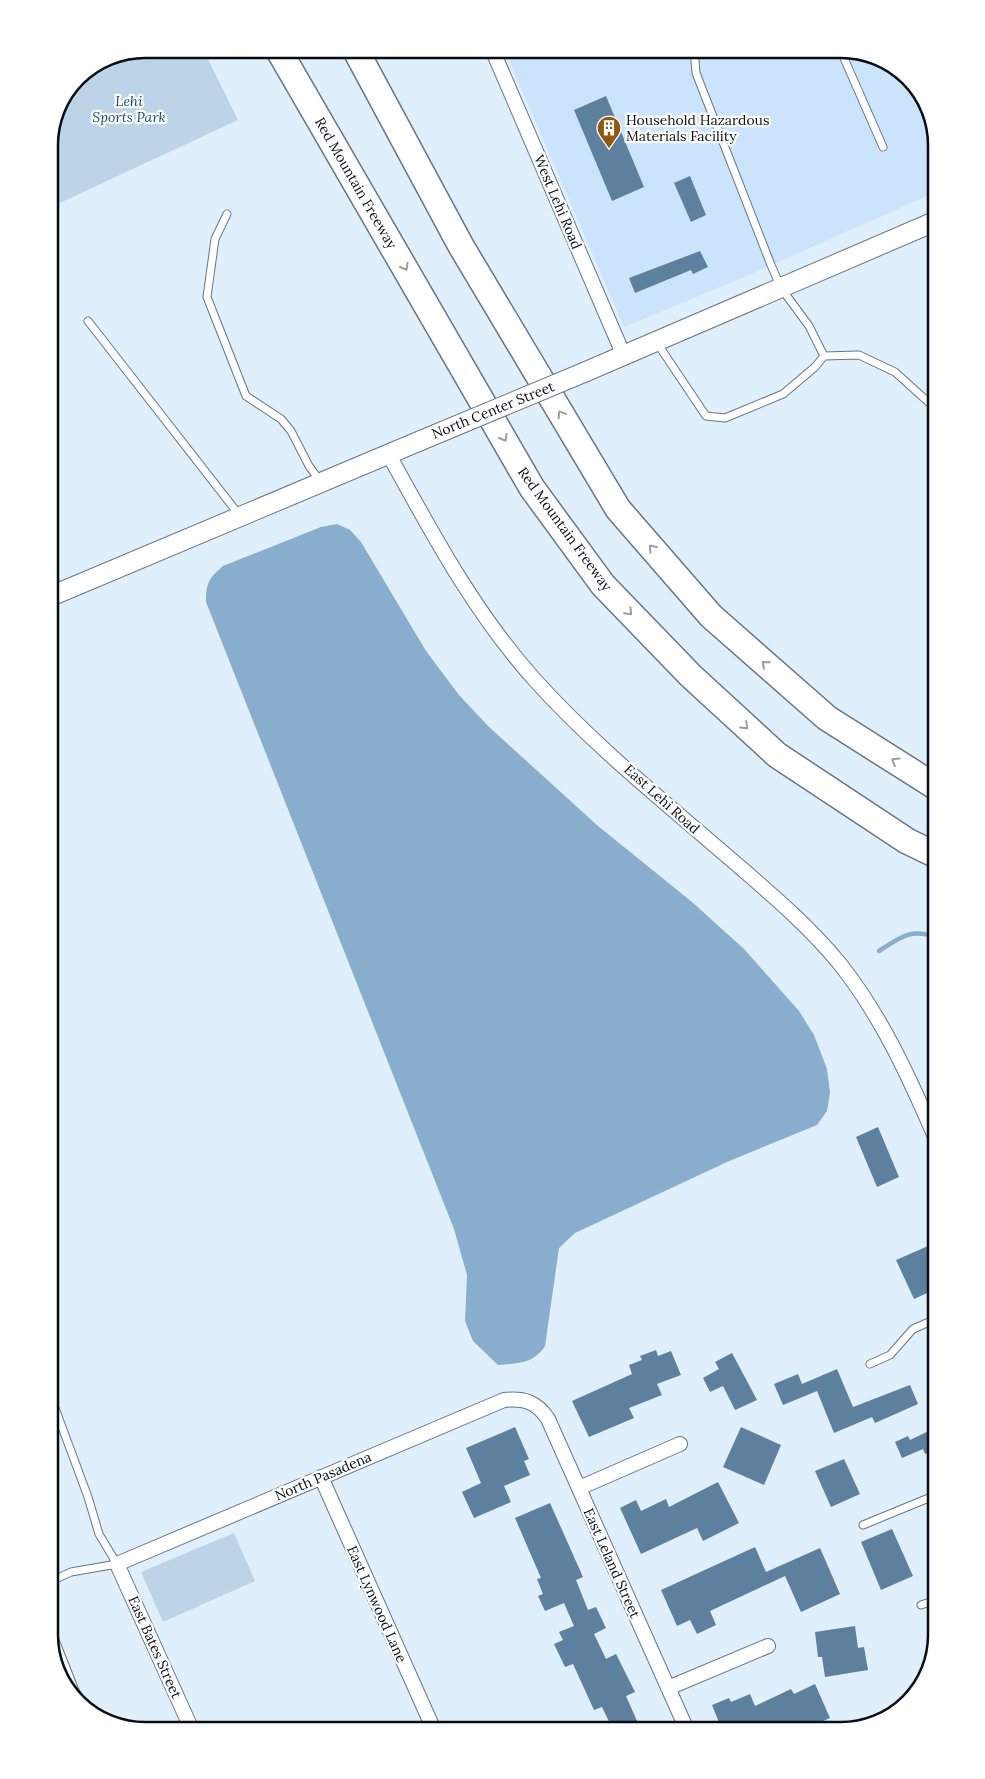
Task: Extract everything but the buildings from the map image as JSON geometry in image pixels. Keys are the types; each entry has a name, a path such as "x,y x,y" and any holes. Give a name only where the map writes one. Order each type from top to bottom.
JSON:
{"highway":[{"name":"Red Mountain Freeway","path":"283,58 532,488 603,585 691,676 777,755 891,831 928,851"},
{"path":"360,58 461,246 618,509 718,623 828,718 928,782"}],"street":[{"name":"West Lehi Road","path":"496,58 624,356"},
{"name":"North Center Street","path":"58,592 624,356 928,224"},
{"name":"East Lehi Road","path":"390,455 447,559 474,602 533,678 560,706 627,768 792,913 839,964 891,1040 928,1121"},
{"name":"North Pasadena","path":"117,1564 504,1400 517,1398 530,1401"},
{"name":"East Leland Street","path":"530,1401 542,1410 548,1419 683,1722"},
{"path":"579,1488 680,1444"},
{"name":"East Lynwood Lane","path":"321,1477 430,1721"},
{"name":"East Bates Street","path":"117,1564 188,1721"},
{"path":"668,1688 768,1646"}],"lane":[{"path":"695,58 696,73 781,288 809,326 824,356"},
{"path":"844,58 883,147"},
{"path":"227,214 215,239 207,297 246,396 281,419 291,431 309,466 322,483"},
{"path":"88,321 240,517"},
{"path":"657,342 706,416 725,418 782,394 815,367 824,356 859,354 895,372 928,402"},
{"path":"870,1364 890,1355 913,1329 928,1323"},
{"path":"58,1416 88,1497 99,1534 117,1564 71,1572 58,1578"},
{"path":"864,1525 928,1498"},
{"path":"922,1605 928,1603"}],"shaded area":[{"path":"508,58 846,58 857,59 879,66 898,79 910,92 921,111 926,128 928,144 928,196 740,279 624,327"},
{"path":"337,524 350,530 361,542 426,651 459,695 488,726 598,826 692,902 744,949 799,1011 814,1035 827,1069 830,1093 827,1111 817,1125 727,1162 575,1233 559,1248 545,1346 536,1356 525,1362 498,1365 473,1341 465,1321 467,1275 454,1229 206,602 209,581 223,566 321,527"}],"green space":[{"name":"Lehi Sports Park","path":"133,58 207,58 238,120 58,204 58,139 60,122 66,106 75,92 87,79 101,69"},
{"path":"234,1533 255,1581 163,1622 141,1572"}],"waterway":[{"path":"879,951 906,935 919,933 928,934"}],"place":[{"name":"Household Hazardous Materials Facility","path":"609,149"}]}
